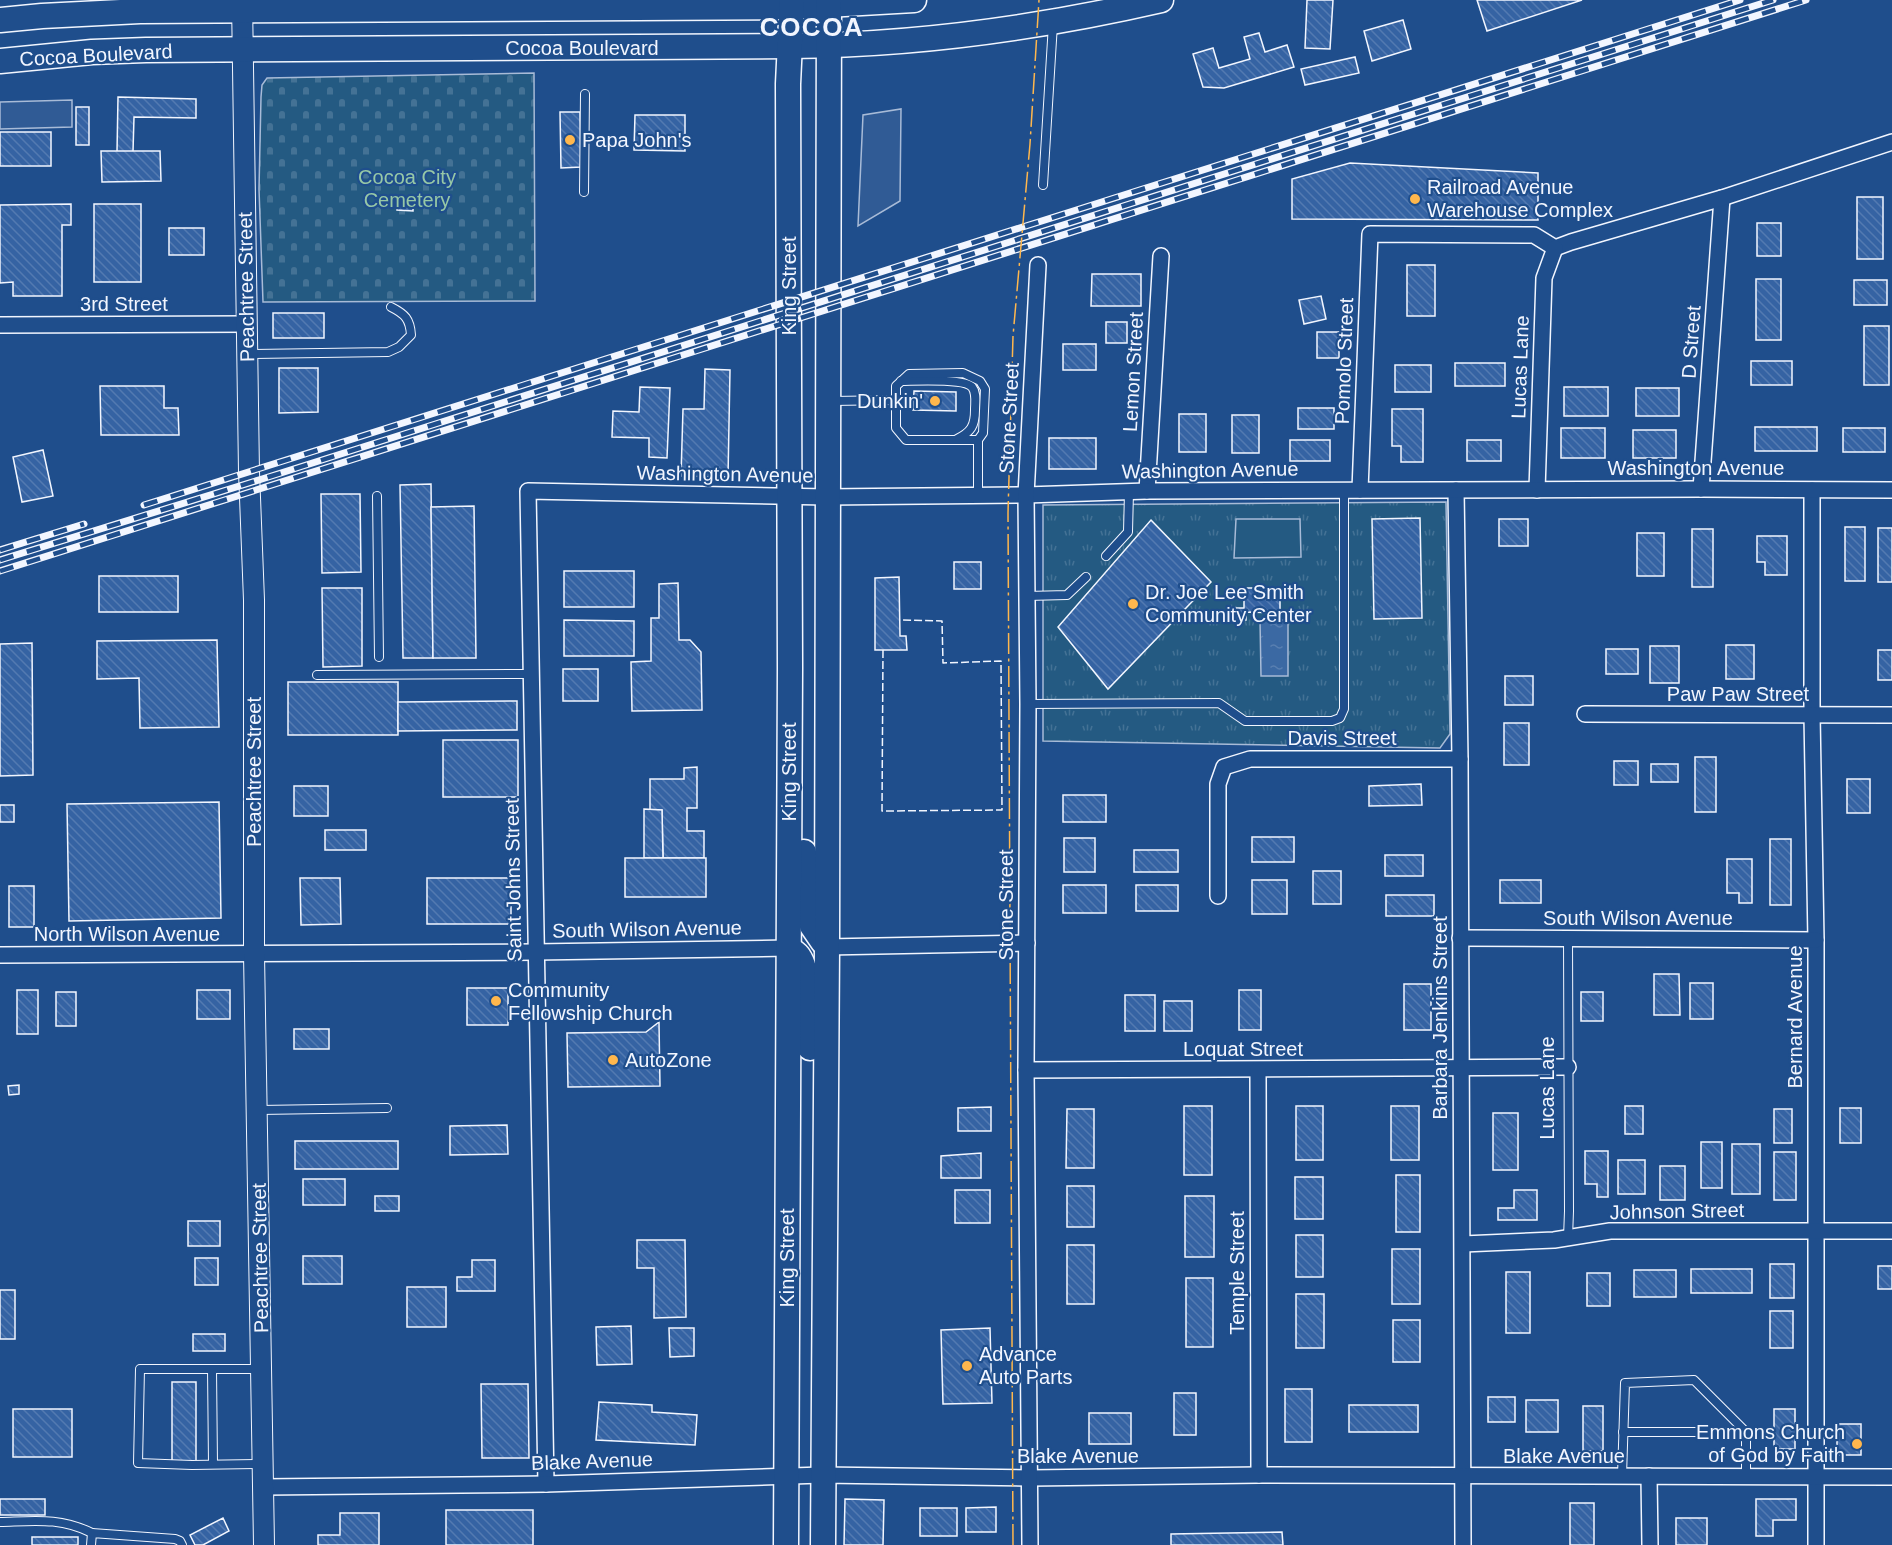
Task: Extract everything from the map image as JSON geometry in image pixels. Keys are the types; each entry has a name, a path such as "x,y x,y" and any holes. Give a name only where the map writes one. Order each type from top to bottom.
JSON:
{"main road":[{"name":"Cocoa Boulevard","path":"0,20 92,12 242,5 792,4 914,0"},
{"name":"Cocoa Boulevard","path":"0,61 92,52 146,50 828,46 934,39 1053,23 1161,0"},
{"name":"King Street","path":"823,1545 829,3"},
{"name":"King Street","path":"786,1545 790,742 788,84 792,4"},
{"path":"790,742 802,818 808,907 812,926 826,947"},
{"path":"788,948 798,956 805,968 811,1112 816,1143 824,1169"}],"street":[{"name":"Peachtree Street","path":"242,5 254,600 254,954 264,1545"},
{"path":"1555,248 1722,198 1892,142"},
{"name":"D Street","path":"1701,489 1722,198"},
{"name":"Pomolo Street","path":"1360,490 1370,234 1534,235 1555,248"},
{"name":"Lucas Lane","path":"1537,490 1545,278 1555,248"},
{"name":"Lemon Street","path":"1147,491 1161,256"},
{"name":"Stone Street","path":"1030,1545 1026,1070 1028,705 1026,495 1038,265"},
{"name":"3rd Street","path":"0,325 247,324"},
{"name":"Barbara Jenkins Street","path":"1456,490 1460,759 1463,1545"},
{"name":"Bernard Avenue","path":"1812,490 1812,715 1816,940 1816,1545"},
{"name":"Washington Avenue","path":"528,491 827,497 1147,491 1892,490"},
{"name":"Saint Johns Street","path":"528,491 546,1484"},
{"name":"Paw Paw Street","path":"1585,714 1892,715"},
{"name":"Davis Street","path":"1218,896 1218,784 1224,767 1250,759 1460,759"},
{"name":"South Wilson Avenue","path":"1460,938 1816,940"},
{"path":"826,947 1027,943"},
{"name":"South Wilson Avenue","path":"254,954 788,948"},
{"name":"North Wilson Avenue","path":"0,955 254,954"},
{"name":"Loquat Street","path":"1026,1070 1568,1068"},
{"name":"Temple Street","path":"1258,1070 1259,1475"},
{"name":"Johnson Street","path":"1463,1244 1554,1240 1610,1231 1892,1231"},
{"name":"Blake Avenue","path":"264,1487 546,1484 822,1475 1030,1478 1259,1475 1892,1477"},
{"path":"1649,1476 1650,1545"}],"lane":[{"path":"1043,185 1053,23"},
{"path":"584,192 585,94"},
{"path":"248,354 388,352 399,347 411,335 410,324 405,316 391,307"},
{"path":"978,440 906,440 896,428 896,386 909,374 963,374 980,381 985,389 983,433 978,440 978,495"},
{"path":"901,381 962,382 973,388 975,394 973,427 956,440"},
{"path":"828,401 896,400"},
{"path":"1028,705 1219,703 1245,721 1332,721 1340,718 1344,709 1344,490"},
{"path":"1106,556 1128,532 1129,492"},
{"path":"377,496 379,657"},
{"path":"1027,596 1067,595 1086,577"},
{"path":"317,675 531,674"},
{"name":"Lucas Lane","path":"1568,938 1568,1238"},
{"path":"257,1110 387,1108"},
{"path":"262,1369 140,1369 138,1463 264,1464"},
{"path":"212,1369 213,1464"},
{"path":"1622,1476 1625,1383 1694,1380 1746,1432 1746,1477"},
{"path":"1623,1432 1746,1432"},
{"path":"0,1522 41,1520 64,1522 92,1533 176,1539 182,1545"},
{"path":"92,1533 92,1545"}],"green space":[{"name":"Cocoa City Cemetery","path":"534,73 535,301 263,302 259,189 261,97 262,85 267,78"},
{"path":"1446,502 1450,734 1440,748 1043,741 1043,505"},
{"path":"1236,519 1300,519 1301,557 1234,558"}],"shaded area":[{"path":"72,100 72,127 0,129 0,102"},
{"path":"901,109 900,201 858,226 863,115"}],"water":[{"path":"1260,620 1288,620 1288,676 1261,676"}],"building":[{"path":"1307,0 1333,0 1330,49 1305,48"},
{"path":"1477,0 1582,0 1487,31"},
{"path":"1403,20 1411,49 1372,61 1364,31"},
{"path":"1259,33 1265,52 1287,45 1294,67 1224,88 1203,87 1193,54 1213,48 1219,68 1250,59 1244,37"},
{"path":"1355,57 1359,73 1305,85 1301,69"},
{"path":"118,97 196,99 196,118 134,117 133,152 117,152"},
{"path":"76,107 89,107 89,145 76,145"},
{"path":"560,112 580,112 581,167 561,168"},
{"path":"635,115 685,115 685,151 634,150"},
{"path":"0,132 51,132 51,166 0,166"},
{"path":"101,151 160,151 161,181 102,182"},
{"name":"Railroad Avenue Warehouse Complex","path":"1350,163 1538,173 1538,220 1292,219 1292,179"},
{"path":"1857,197 1883,197 1883,259 1857,259"},
{"path":"398,199 413,200 413,211 397,210"},
{"path":"71,204 71,225 62,225 62,296 13,296 13,282 0,283 0,205"},
{"path":"94,204 141,204 141,282 94,282"},
{"path":"1757,223 1781,223 1781,256 1757,256"},
{"path":"169,228 204,228 204,255 169,255"},
{"path":"1407,265 1435,265 1435,316 1407,316"},
{"path":"1092,274 1141,274 1141,306 1091,306"},
{"path":"1756,279 1781,279 1781,340 1756,340"},
{"path":"1854,280 1887,280 1887,305 1854,305"},
{"path":"1321,296 1326,319 1304,324 1299,300"},
{"path":"273,313 324,313 324,338 273,338"},
{"path":"1106,322 1127,322 1127,343 1106,343"},
{"path":"1864,326 1889,326 1889,385 1864,385"},
{"path":"1317,332 1339,332 1339,358 1317,358"},
{"path":"1063,344 1096,344 1096,370 1063,370"},
{"path":"1751,361 1792,361 1792,385 1751,385"},
{"path":"1455,363 1505,363 1505,386 1455,386"},
{"path":"1395,365 1431,365 1431,392 1395,392"},
{"path":"279,368 318,368 318,412 279,413"},
{"path":"705,369 730,370 728,477 681,476 683,409 704,409"},
{"path":"100,386 164,386 164,408 178,408 179,435 101,435"},
{"path":"640,387 670,388 667,458 649,457 649,438 612,437 613,411 639,412"},
{"path":"1564,387 1608,387 1608,416 1564,416"},
{"path":"1636,388 1679,388 1679,416 1636,416"},
{"name":"Dunkin'","path":"914,391 956,392 956,411 913,410"},
{"path":"1298,408 1334,408 1334,429 1298,429"},
{"path":"1392,409 1423,409 1423,462 1401,462 1401,446 1392,446"},
{"path":"1179,414 1206,414 1206,452 1179,452"},
{"path":"1232,415 1259,415 1259,453 1232,453"},
{"path":"1755,427 1817,427 1817,451 1755,451"},
{"path":"1561,428 1605,428 1605,458 1561,458"},
{"path":"1843,428 1885,428 1885,452 1843,452"},
{"path":"1633,430 1676,430 1676,458 1633,458"},
{"path":"1049,438 1096,438 1096,469 1049,469"},
{"path":"1290,440 1330,440 1330,461 1290,461"},
{"path":"1467,440 1501,440 1501,461 1467,461"},
{"path":"43,450 53,496 22,502 13,457"},
{"path":"431,484 433,658 403,658 400,485"},
{"path":"321,494 360,494 361,572 322,573"},
{"path":"474,506 476,658 433,658 431,507"},
{"path":"1420,518 1422,618 1374,619 1372,519"},
{"path":"1499,519 1528,519 1528,546 1499,546"},
{"name":"Dr. Joe Lee Smith Community Center","path":"1151,520 1211,582 1108,689 1058,627"},
{"path":"1845,527 1865,527 1865,581 1845,581"},
{"path":"1878,528 1892,528 1892,582 1878,582"},
{"path":"1692,529 1713,529 1713,587 1692,587"},
{"path":"1637,533 1664,533 1664,576 1637,576"},
{"path":"1757,536 1787,536 1787,575 1765,575 1765,562 1757,562"},
{"path":"954,562 981,562 981,589 954,589"},
{"path":"564,571 634,571 634,607 564,607"},
{"path":"99,576 178,576 178,612 99,612"},
{"path":"899,577 900,636 906,636 907,650 875,650 875,578"},
{"path":"678,583 679,640 690,640 701,652 702,710 632,711 631,662 651,661 651,618 659,618 659,584"},
{"path":"322,588 362,588 362,666 323,667"},
{"path":"1244,588 1280,588 1280,613 1246,612 1246,620 1232,620 1232,608 1244,608"},
{"path":"564,620 634,621 634,656 564,656"},
{"path":"217,640 219,727 140,728 139,678 97,679 97,641"},
{"path":"32,643 33,775 0,776 0,644"},
{"path":"1726,645 1754,645 1754,679 1726,679"},
{"path":"1650,646 1679,646 1679,683 1650,683"},
{"path":"1606,649 1638,649 1638,674 1606,674"},
{"path":"1878,650 1892,650 1892,680 1878,680"},
{"path":"563,669 598,669 598,701 563,701"},
{"path":"1505,676 1533,676 1533,705 1505,705"},
{"path":"288,682 398,682 398,735 288,735"},
{"path":"517,701 517,730 398,731 398,702"},
{"path":"1504,723 1529,723 1529,765 1504,765"},
{"path":"443,740 518,740 518,797 443,797"},
{"path":"1695,757 1716,757 1716,812 1695,812"},
{"path":"1614,761 1638,761 1638,785 1614,785"},
{"path":"1651,764 1678,764 1678,782 1651,782"},
{"path":"697,767 697,808 687,808 687,831 704,831 704,858 663,858 662,810 650,810 650,779 684,779 684,768"},
{"path":"1847,779 1870,779 1870,813 1847,813"},
{"path":"1421,784 1422,805 1369,806 1369,786"},
{"path":"294,786 328,786 328,816 294,816"},
{"path":"1063,795 1106,795 1106,822 1063,822"},
{"path":"219,802 221,918 69,921 67,804"},
{"path":"0,805 14,805 14,822 0,822"},
{"path":"644,809 662,810 663,858 644,858"},
{"path":"325,830 366,830 366,850 325,850"},
{"path":"1252,837 1294,837 1294,862 1252,862"},
{"path":"1064,838 1095,838 1095,872 1064,872"},
{"path":"1770,839 1791,839 1791,905 1770,905"},
{"path":"1134,850 1178,850 1178,872 1134,872"},
{"path":"1385,855 1423,855 1423,876 1385,876"},
{"path":"625,858 706,858 706,897 625,897"},
{"path":"1727,859 1752,859 1752,903 1739,903 1739,893 1727,893"},
{"path":"1313,871 1341,871 1341,904 1313,904"},
{"path":"300,878 340,878 341,924 301,925"},
{"path":"427,878 511,878 511,924 427,924"},
{"path":"1252,880 1287,880 1287,914 1252,914"},
{"path":"1500,880 1541,880 1541,903 1500,903"},
{"path":"1063,885 1106,885 1106,913 1063,913"},
{"path":"1136,885 1178,885 1178,911 1136,911"},
{"path":"9,886 34,886 34,927 9,927"},
{"path":"1386,895 1434,895 1434,916 1386,916"},
{"path":"1654,974 1679,974 1680,1015 1654,1015"},
{"path":"1690,983 1713,983 1713,1019 1690,1019"},
{"path":"1404,984 1431,984 1431,1030 1404,1030"},
{"path":"467,988 508,988 508,1025 467,1025"},
{"path":"17,990 38,990 38,1034 17,1034"},
{"path":"197,990 230,990 230,1019 197,1019"},
{"path":"1239,990 1261,990 1261,1030 1239,1030"},
{"path":"56,992 76,992 76,1026 56,1026"},
{"path":"1581,992 1603,992 1603,1021 1581,1021"},
{"path":"1125,995 1155,995 1155,1031 1125,1031"},
{"path":"1164,1001 1192,1001 1192,1031 1164,1031"},
{"name":"AutoZone","path":"659,1022 660,1086 568,1087 567,1033 646,1032"},
{"path":"294,1029 329,1029 329,1049 294,1049"},
{"path":"19,1085 19,1094 9,1095 8,1086"},
{"path":"1184,1106 1212,1106 1212,1175 1184,1175"},
{"path":"1296,1106 1323,1106 1323,1160 1296,1160"},
{"path":"1391,1106 1419,1106 1419,1160 1391,1160"},
{"path":"1625,1106 1643,1106 1643,1134 1625,1134"},
{"path":"991,1107 991,1131 958,1131 958,1108"},
{"path":"1840,1108 1861,1108 1861,1143 1840,1143"},
{"path":"1067,1109 1094,1109 1094,1168 1066,1168"},
{"path":"1774,1109 1792,1109 1792,1143 1774,1143"},
{"path":"1493,1113 1518,1113 1518,1170 1493,1170"},
{"path":"507,1125 508,1154 450,1155 450,1126"},
{"path":"295,1141 398,1141 398,1169 295,1169"},
{"path":"1701,1142 1722,1142 1722,1188 1701,1188"},
{"path":"1732,1144 1760,1144 1760,1194 1732,1194"},
{"path":"1585,1151 1608,1151 1608,1197 1597,1197 1597,1184 1585,1184"},
{"path":"1774,1152 1796,1152 1796,1200 1774,1200"},
{"path":"981,1153 981,1178 941,1178 941,1156"},
{"path":"1618,1160 1645,1160 1645,1194 1618,1194"},
{"path":"1660,1166 1685,1166 1685,1200 1660,1200"},
{"path":"1396,1175 1420,1175 1420,1232 1396,1232"},
{"path":"1295,1177 1323,1177 1323,1219 1295,1219"},
{"path":"303,1179 345,1179 345,1205 303,1205"},
{"path":"1067,1186 1094,1186 1094,1227 1067,1227"},
{"path":"955,1190 990,1190 990,1223 955,1223"},
{"path":"1514,1190 1537,1190 1537,1220 1498,1220 1498,1208 1514,1208"},
{"path":"375,1196 399,1196 399,1211 375,1211"},
{"path":"1185,1196 1214,1196 1214,1257 1185,1257"},
{"path":"188,1221 220,1221 220,1246 188,1246"},
{"path":"1296,1235 1323,1235 1323,1277 1296,1277"},
{"path":"637,1240 685,1240 686,1317 654,1318 654,1268 637,1268"},
{"path":"1067,1245 1094,1245 1094,1304 1067,1304"},
{"path":"1392,1249 1420,1249 1420,1304 1392,1304"},
{"path":"303,1256 342,1256 342,1284 303,1284"},
{"path":"195,1258 218,1258 218,1285 195,1285"},
{"path":"472,1260 495,1260 495,1291 457,1291 457,1277 472,1277"},
{"path":"1770,1264 1794,1264 1794,1298 1770,1298"},
{"path":"1878,1266 1892,1266 1892,1289 1878,1289"},
{"path":"1691,1269 1752,1269 1752,1293 1691,1293"},
{"path":"1634,1270 1676,1270 1676,1297 1634,1297"},
{"path":"1506,1272 1530,1272 1530,1333 1506,1333"},
{"path":"1587,1273 1610,1273 1610,1306 1587,1306"},
{"path":"1186,1278 1213,1278 1213,1347 1186,1347"},
{"path":"407,1287 446,1287 446,1327 407,1327"},
{"path":"0,1290 15,1290 15,1339 0,1339"},
{"path":"1296,1294 1324,1294 1324,1348 1296,1348"},
{"path":"1770,1311 1793,1311 1793,1348 1770,1348"},
{"path":"1393,1320 1420,1320 1420,1362 1393,1362"},
{"path":"631,1326 632,1364 597,1365 596,1327"},
{"path":"669,1328 694,1328 694,1356 670,1357"},
{"name":"Advance Auto Parts","path":"990,1328 992,1403 943,1404 941,1330"},
{"path":"193,1334 225,1334 225,1351 193,1351"},
{"path":"172,1382 196,1382 196,1461 172,1461"},
{"path":"481,1384 528,1384 529,1458 482,1458"},
{"path":"1285,1389 1312,1389 1312,1442 1285,1442"},
{"path":"1174,1393 1196,1393 1196,1435 1174,1435"},
{"path":"1488,1397 1515,1397 1515,1422 1488,1422"},
{"path":"1526,1400 1558,1400 1558,1432 1526,1432"},
{"path":"599,1402 652,1405 652,1412 697,1415 695,1445 596,1440"},
{"path":"1349,1405 1418,1405 1418,1432 1349,1432"},
{"path":"1583,1406 1603,1406 1603,1451 1583,1451"},
{"path":"13,1409 72,1409 72,1457 13,1457"},
{"path":"1774,1409 1795,1409 1795,1449 1774,1449"},
{"path":"1089,1413 1131,1413 1131,1444 1089,1444"},
{"path":"1837,1424 1861,1424 1861,1455 1837,1455"},
{"path":"0,1499 45,1499 45,1515 0,1515"},
{"path":"845,1499 884,1500 883,1545 844,1545"},
{"path":"1756,1499 1796,1499 1796,1520 1773,1520 1773,1536 1756,1536"},
{"path":"1570,1503 1594,1503 1594,1545 1570,1545"},
{"path":"996,1507 996,1532 966,1532 966,1508"},
{"path":"920,1508 957,1508 957,1536 920,1536"},
{"path":"446,1510 533,1510 533,1545 446,1545"},
{"path":"340,1513 379,1513 379,1545 318,1545 318,1535 340,1535"},
{"path":"223,1518 229,1531 203,1545 195,1545 190,1535"},
{"path":"1676,1518 1707,1518 1707,1545 1676,1545"},
{"path":"1282,1532 1283,1545 1171,1545 1171,1534"},
{"path":"32,1537 78,1537 78,1545 32,1545"}],"railway":[{"path":"144,505 1740,0"},
{"path":"0,560 1773,0"},
{"path":"0,571 1806,0"},
{"path":"0,550 84,524"}],"fence":[{"path":"883,650 882,811 1002,810 1001,661 943,663 942,621 899,620"}],"power":[{"path":"1013,1545 1008,513 1013,336 1030,144 1039,0"}],"place":[{"name":"Papa John's","path":"570,140"},
{"name":"Railroad Avenue Warehouse Complex","path":"1415,199"},
{"name":"Dunkin'","path":"935,401"},
{"name":"Dr. Joe Lee Smith Community Center","path":"1133,604"},
{"name":"Community Fellowship Church","path":"496,1001"},
{"name":"AutoZone","path":"613,1060"},
{"name":"Advance Auto Parts","path":"967,1366"},
{"name":"Emmons Church of God by Faith","path":"1857,1444"}],"district":[{"name":"COCOA","path":"812,27"}]}
